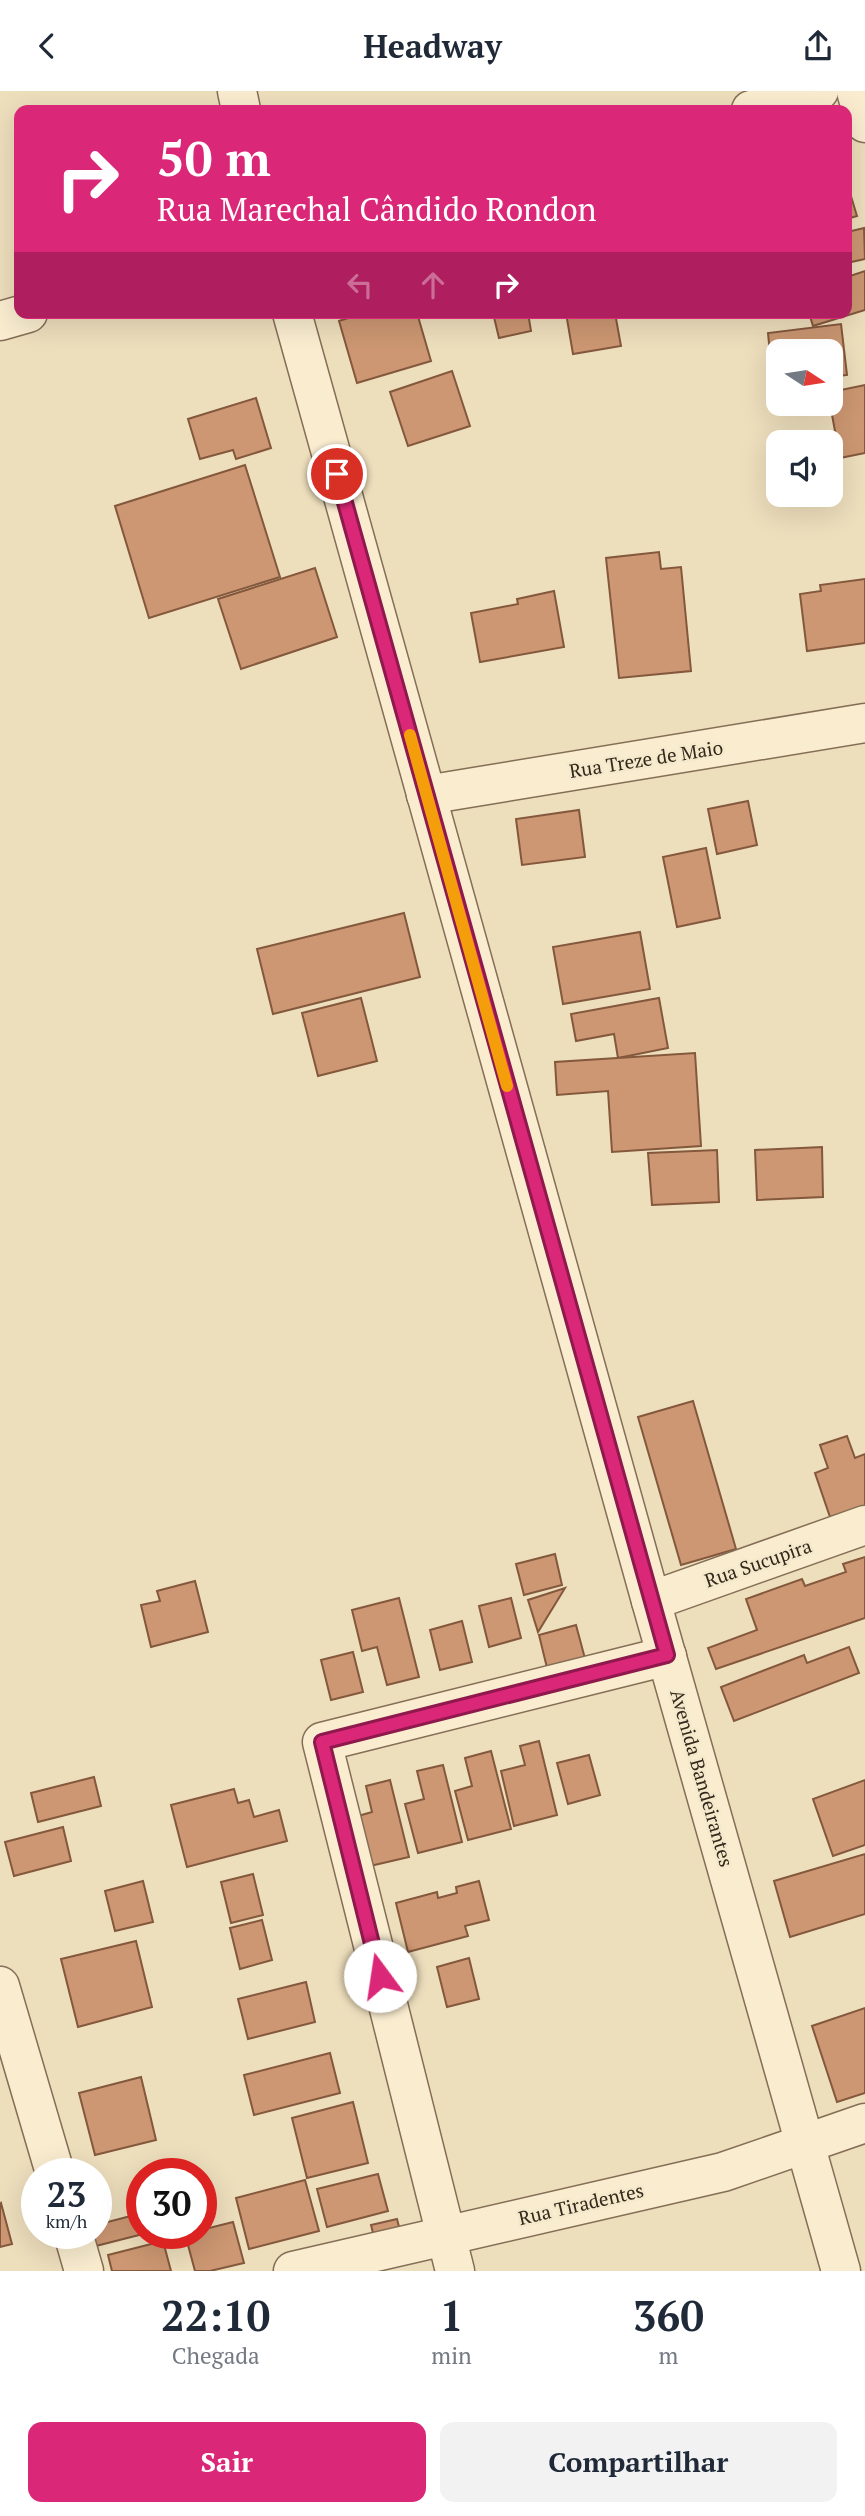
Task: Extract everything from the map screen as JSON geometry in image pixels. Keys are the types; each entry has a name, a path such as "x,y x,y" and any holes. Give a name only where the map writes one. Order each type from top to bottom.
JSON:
{"street":[{"path":"769,105 819,91"},
{"path":"856,91 865,123"},
{"name":"Avenida Bandeirantes","path":"294,319 841,2271"},
{"name":"Rua Treze de Maio","path":"426,795 865,723"},
{"name":"Rua Sucupira","path":"651,1601 865,1525"},
{"path":"450,2253 322,1742 667,1655"},
{"path":"0,1986 51,2158"},
{"name":"Rua Tiradentes","path":"293,2271 450,2253 723,2172 865,2123"},
{"path":"78,2249 84,2271"}],"building":[{"path":"852,200 857,216 852,218"},
{"path":"864,228 865,259 852,262 852,231"},
{"path":"865,271 865,310 852,314 852,275"},
{"path":"419,319 431,361 357,383 339,321"},
{"path":"494,319 529,319 531,331 499,338"},
{"path":"567,319 616,319 621,346 573,354"},
{"path":"811,319 836,319 813,326"},
{"path":"841,324 843,339 769,339 768,333"},
{"path":"844,350 847,375 844,375"},
{"path":"452,371 470,426 408,446 390,392"},
{"path":"865,385 865,453 843,457 843,430 835,430 832,417 844,417 844,389"},
{"path":"256,398 271,448 236,459 233,450 200,459 188,419"},
{"path":"245,465 280,577 149,618 115,506"},
{"path":"659,552 661,569 681,567 691,671 619,678 606,558"},
{"path":"315,568 337,637 241,669 218,599"},
{"path":"865,579 865,643 807,651 800,594 821,591 820,585"},
{"path":"554,591 564,647 480,662 471,613 518,604 517,599"},
{"path":"748,801 757,845 717,854 708,809"},
{"path":"579,810 585,857 522,865 516,819"},
{"path":"706,848 720,918 677,927 663,857"},
{"path":"404,913 420,977 273,1014 257,949"},
{"path":"640,932 650,989 563,1004 553,947"},
{"path":"361,998 377,1061 318,1076 302,1013"},
{"path":"659,998 668,1048 618,1058 614,1034 576,1041 571,1014"},
{"path":"695,1053 701,1146 612,1152 608,1091 557,1095 555,1062"},
{"path":"822,1147 823,1197 757,1200 755,1150"},
{"path":"717,1150 719,1202 652,1205 648,1153"},
{"path":"693,1401 736,1549 681,1565 638,1417"},
{"path":"847,1436 855,1458 865,1454 865,1506 830,1517 815,1473 828,1468 820,1445"},
{"path":"555,1554 562,1585 524,1595 516,1564"},
{"path":"865,1557 865,1618 716,1669 708,1648 757,1630 746,1599 802,1579 805,1586 846,1572 843,1564"},
{"path":"195,1581 208,1632 151,1647 141,1605 160,1601 157,1591"},
{"path":"565,1588 538,1632 528,1600"},
{"path":"399,1598 419,1677 387,1685 377,1647 362,1651 352,1610"},
{"path":"511,1598 521,1638 489,1647 479,1606"},
{"path":"462,1621 472,1662 440,1670 430,1630"},
{"path":"576,1625 587,1666 549,1676 539,1635"},
{"path":"849,1647 859,1673 734,1721 721,1687 804,1655 807,1663"},
{"path":"353,1652 363,1692 331,1700 321,1660"},
{"path":"539,1741 557,1815 514,1826 501,1771 525,1765 520,1746"},
{"path":"491,1751 511,1829 468,1840 455,1791 472,1786 465,1758"},
{"path":"589,1755 600,1795 568,1804 557,1763"},
{"path":"443,1765 462,1842 418,1853 405,1804 424,1799 417,1771"},
{"path":"94,1777 101,1806 38,1822 31,1793"},
{"path":"390,1780 409,1857 370,1866 358,1816 372,1812 366,1786"},
{"path":"865,1780 865,1845 833,1856 813,1799"},
{"path":"234,1789 238,1803 249,1800 254,1817 279,1810 287,1841 187,1867 171,1805"},
{"path":"63,1827 71,1861 14,1876 5,1842"},
{"path":"865,1854 865,1914 790,1937 774,1881"},
{"path":"253,1874 263,1915 231,1923 221,1882"},
{"path":"143,1881 153,1922 115,1931 105,1891"},
{"path":"479,1881 489,1920 465,1926 468,1936 408,1952 396,1903 437,1892 438,1898 457,1893 456,1887"},
{"path":"262,1920 272,1960 240,1969 230,1928"},
{"path":"136,1941 152,2007 78,2027 61,1959"},
{"path":"469,1958 479,1999 447,2007 437,1967"},
{"path":"306,1982 315,2022 248,2039 238,1999"},
{"path":"865,2008 865,2093 837,2102 812,2026"},
{"path":"330,2053 340,2093 254,2115 244,2075"},
{"path":"141,2077 156,2140 95,2155 79,2093"},
{"path":"353,2102 368,2163 307,2178 292,2118"},
{"path":"378,2174 388,2211 327,2227 317,2189"},
{"path":"305,2180 319,2231 249,2249 236,2198"},
{"path":"0,2204 12,2244 0,2247"},
{"path":"126,2217 126,2238 112,2242 112,2221"},
{"path":"397,2219 403,2242 377,2249 371,2225"},
{"path":"233,2222 244,2263 210,2271 195,2271 189,2249 217,2249 217,2226"},
{"path":"132,2249 165,2249 171,2271 112,2271 108,2255"}],"slow traffic":[{"path":"410,735 507,1086"}],"route":[{"path":"337,474 667,1655 322,1742 380,1976"}]}
